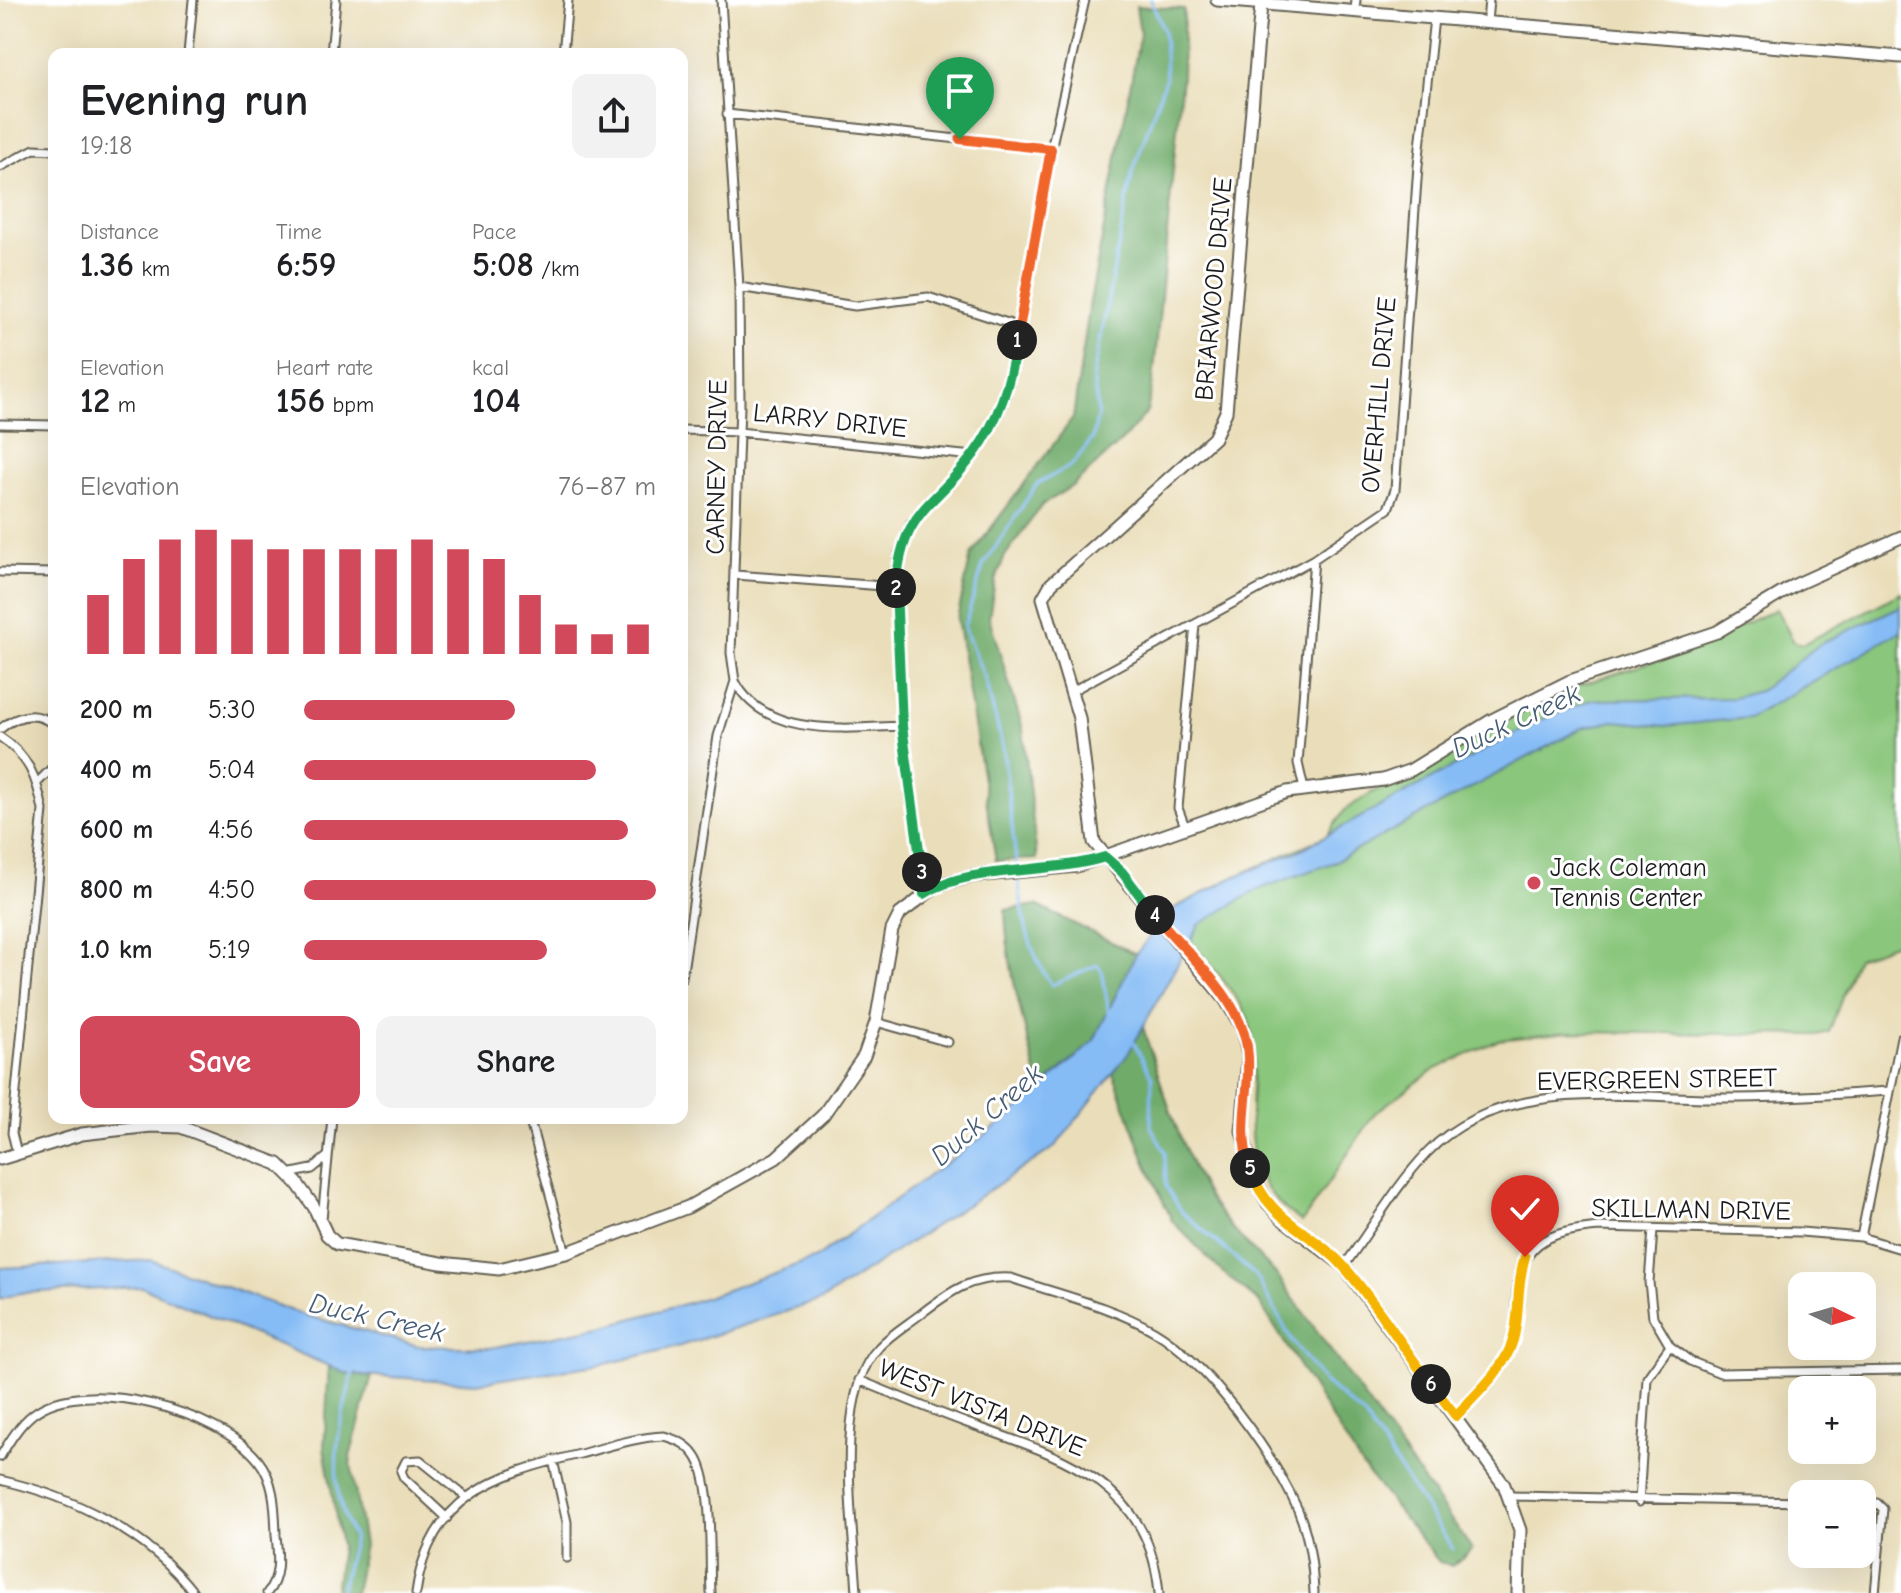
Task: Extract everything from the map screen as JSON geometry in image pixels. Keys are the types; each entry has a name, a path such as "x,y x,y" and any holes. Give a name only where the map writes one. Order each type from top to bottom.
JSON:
{"street":[{"path":"189,48 193,0"},
{"path":"332,48 336,0"},
{"path":"564,48 568,0"},
{"name":"CARNEY DRIVE","path":"688,938 718,736 735,681 731,653 739,432 739,287 721,0"},
{"path":"924,894 902,726 896,587 899,553 911,523 973,456 996,420 1006,395 1051,149 1085,0"},
{"path":"1217,0 1261,4 1356,5 1434,18 1901,57"},
{"path":"1487,22 1489,0"},
{"name":"BRIARWOOD DRIVE","path":"1261,4 1226,412 1214,438 1051,584 1043,598 1072,691 1087,765 1091,831 1105,857 1122,872 1225,999 1243,1029 1248,1057 1242,1131 1253,1177 1268,1203 1284,1220 1344,1266 1456,1416 1510,1496 1520,1530 1518,1593"},
{"name":"OVERHILL DRIVE","path":"1072,691 1314,559 1388,509 1395,490 1418,166 1434,18"},
{"path":"727,114 1051,149"},
{"path":"0,167 34,149 48,150"},
{"path":"739,287 855,306 928,297 1020,327"},
{"path":"0,424 48,425"},
{"name":"LARRY DRIVE","path":"688,430 739,432 973,456"},
{"path":"165,1124 244,1149 278,1164 314,1207 327,1235 337,1244 441,1263 499,1269 566,1253 688,1207 776,1158 823,1115 864,1056 876,1022 892,930 900,914 924,894 953,881 1077,866 1287,792 1383,780 1411,770 1492,720 1570,681 1717,632 1797,584 1901,537"},
{"path":"1304,789 1298,763 1314,559"},
{"path":"0,572 48,573"},
{"path":"735,575 896,587"},
{"path":"1186,829 1178,808 1195,625"},
{"path":"735,681 745,699 776,718 845,728 902,726"},
{"path":"0,729 13,718 33,715 48,722"},
{"path":"0,737 15,747 38,782 43,810 12,1133 17,1153"},
{"path":"38,782 48,772"},
{"path":"876,1022 948,1042"},
{"path":"1861,1237 1901,1037"},
{"name":"EVERGREEN STREET","path":"1344,1266 1427,1152 1490,1111 1532,1101 1590,1097 1797,1097 1889,1091"},
{"path":"0,1159 82,1134 142,1124"},
{"path":"321,1223 331,1124"},
{"path":"531,1124 566,1253"},
{"path":"288,1174 312,1169 328,1156"},
{"name":"SKILLMAN DRIVE","path":"1456,1416 1513,1342 1519,1277 1525,1257 1541,1240 1566,1230 1599,1227 1801,1232 1861,1237 1901,1249"},
{"path":"1653,1230 1649,1282 1653,1317 1670,1346 1690,1361 1720,1373 1901,1370"},
{"path":"857,1593 849,1421 859,1380 877,1348 929,1308 978,1278 1011,1278 1151,1329 1204,1369 1282,1481 1306,1534 1314,1593"},
{"path":"1639,1502 1647,1378 1670,1346"},
{"name":"WEST VISTA DRIVE","path":"859,1380 1085,1469 1129,1509 1141,1528 1157,1564 1159,1593"},
{"path":"0,1457 11,1438 34,1413 73,1401 105,1397 156,1402 186,1414 243,1444 259,1461 272,1483 278,1563 273,1586 267,1593"},
{"path":"416,1593 429,1544 466,1497 505,1474 553,1460 664,1436 682,1441 697,1457 704,1480 711,1593"},
{"path":"447,1518 404,1478 401,1471 406,1461 420,1460 466,1497"},
{"path":"553,1460 567,1522 567,1558"},
{"path":"0,1480 38,1488 91,1511 138,1541 194,1593"},
{"path":"1510,1496 1639,1502 1788,1502"},
{"path":"1875,1593 1883,1509 1876,1503"}],"green space":[{"path":"1136,6 1184,9 1182,76 1153,382 1147,412 1125,438 1074,485 1042,505 1005,556 995,581 989,617 1023,729 1037,859 996,861 957,619 971,555 1073,418 1090,302 1140,34"},
{"path":"1901,593 1901,941 1857,958 1829,1032 1818,1035 1568,1032 1499,1040 1432,1071 1375,1113 1302,1222 1282,1207 1259,1173 1254,1154 1251,1135 1253,1049 1249,1022 1221,978 1167,914 1171,910 1232,878 1326,836 1345,810 1371,793 1426,769 1500,721 1565,690 1694,648 1776,609 1794,642 1803,644"},
{"path":"1036,905 1136,954 1093,1042 1040,1089 1013,979 1005,910"},
{"path":"1143,1027 1176,1126 1208,1197 1235,1232 1276,1274 1472,1549 1452,1566 1439,1562 1361,1465 1259,1302 1220,1270 1172,1221 1146,1163 1113,1073"},
{"path":"329,1366 348,1374 372,1376 350,1457 364,1545 355,1593 335,1593 341,1546 324,1448"}],"water":[{"path":"1901,606 1901,631 1749,718 1665,726 1614,721 1582,728 1332,863 1257,890 1199,925 1128,1054 1055,1147 822,1300 680,1346 610,1363 476,1383 348,1374 142,1287 20,1293 0,1299 0,1268 151,1260 304,1315 419,1346 490,1348 602,1327 698,1300 816,1258 1009,1117 1093,1042 1136,954 1171,910 1232,878 1298,851 1538,721 1591,700 1733,698 1759,691 1820,644"}],"waterway":[{"path":"1017,869 1003,747 985,679 964,627 983,566 1037,484 1072,465 1093,438 1098,413 1093,378 1132,174 1166,77 1164,31 1151,0"},
{"path":"1018,877 1024,920 1032,946 1052,985 1097,965 1102,971 1109,1014"},
{"path":"1132,1039 1152,1077 1151,1127 1165,1152 1166,1187 1182,1212 1256,1276 1292,1341 1324,1382 1364,1416 1453,1549"},
{"path":"340,1593 354,1538 339,1496 337,1456 353,1372"}],"place":[{"name":"Jack Coleman Tennis Center","path":"1534,883"}],"route":[{"path":"960,139 1051,149 1006,395 996,420 973,456 923,506 911,523 899,553 896,587 902,726 924,894 938,885 974,876 1068,868 1105,857 1122,872 1225,999 1243,1029 1248,1057 1242,1131 1244,1150 1253,1177 1268,1203 1284,1220 1344,1266 1456,1416 1494,1373 1513,1342 1516,1287 1525,1257"}],"water label":[{"name":"Duck Creek","path":"1516,721"},
{"name":"Duck Creek","path":"987,1115"},
{"name":"Duck Creek","path":"377,1318"}]}
